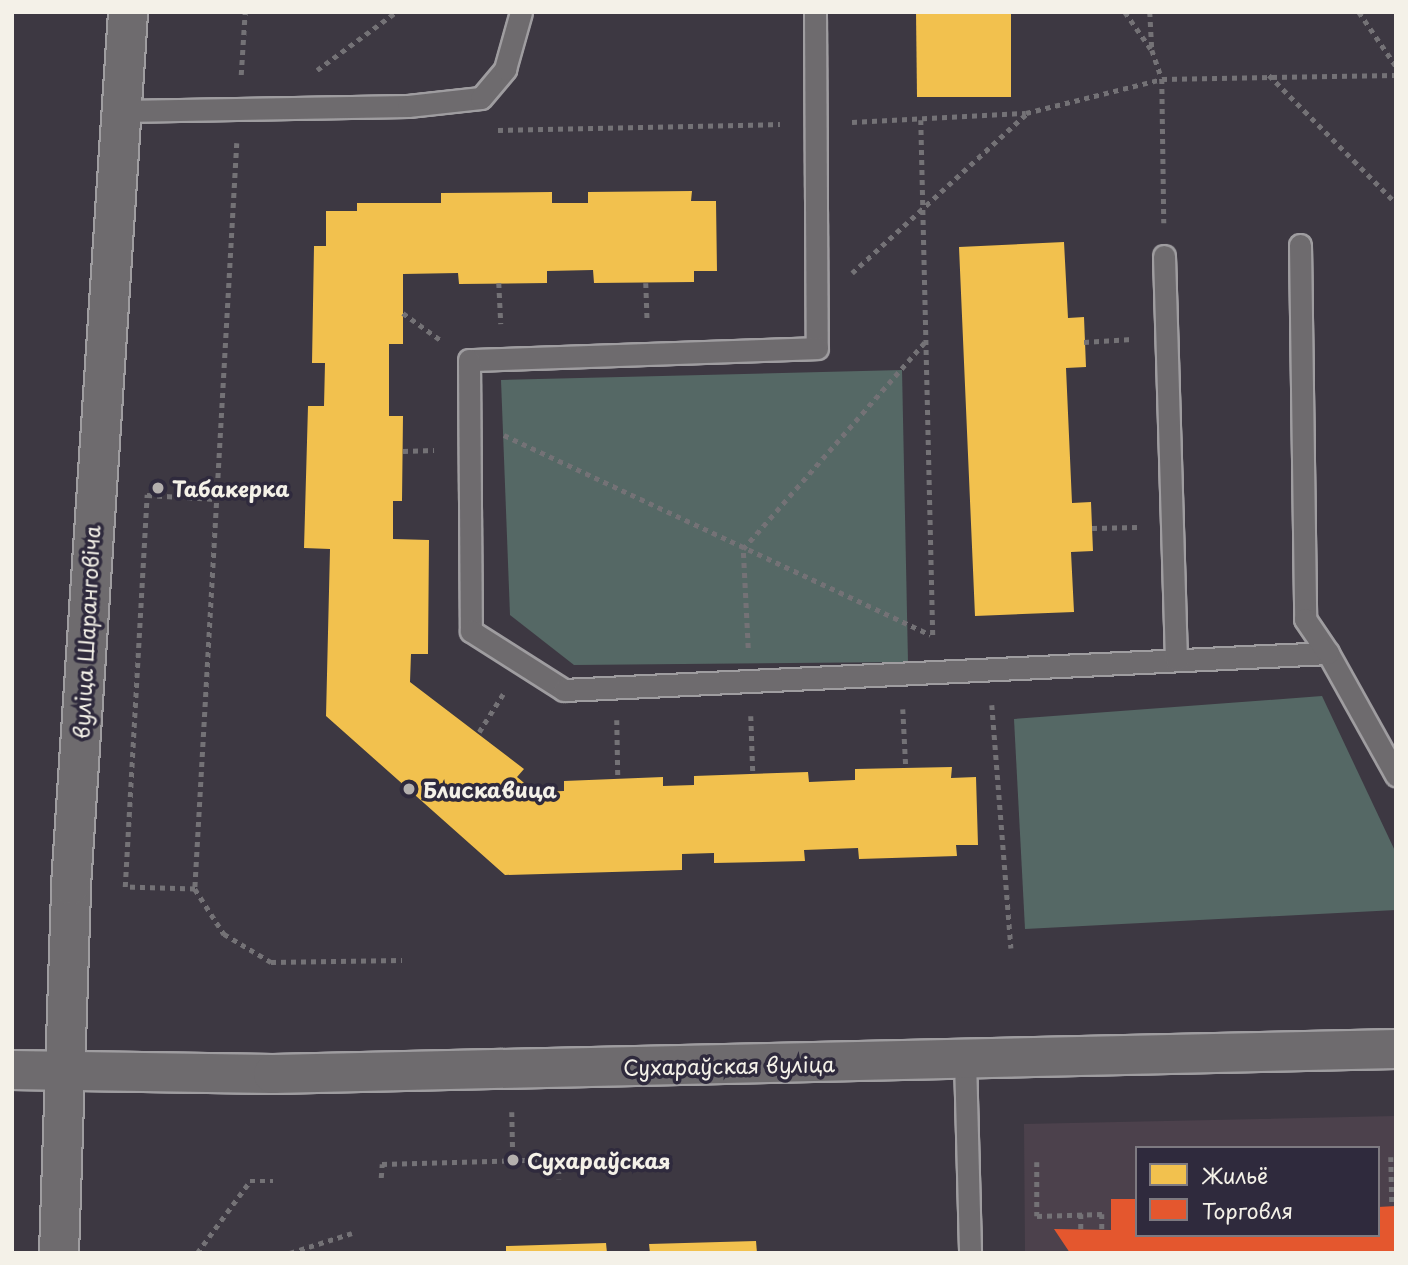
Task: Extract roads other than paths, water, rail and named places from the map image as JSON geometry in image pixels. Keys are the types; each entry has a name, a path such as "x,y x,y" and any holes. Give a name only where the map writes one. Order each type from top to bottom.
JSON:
{"main road":[{"name":"вуліца Шаранговіча","path":"59,1253 62,1068 128,12"},
{"name":"Сухараўская вуліца","path":"12,1070 62,1068 273,1074 1396,1049"}],"lane":[{"path":"122,111 265,108 481,98 505,69 521,12"},
{"path":"815,12 817,348 469,360 471,631 564,690 901,679 1176,660 1328,653"},
{"path":"1300,246 1305,619 1328,653 1396,775"},
{"path":"1164,256 1176,660"},
{"path":"965,1059 970,1253"}],"place":[{"name":"Табакерка","path":"158,488"},
{"name":"Блискавица","path":"409,789"},
{"name":"Сухараўская","path":"513,1160"}]}
